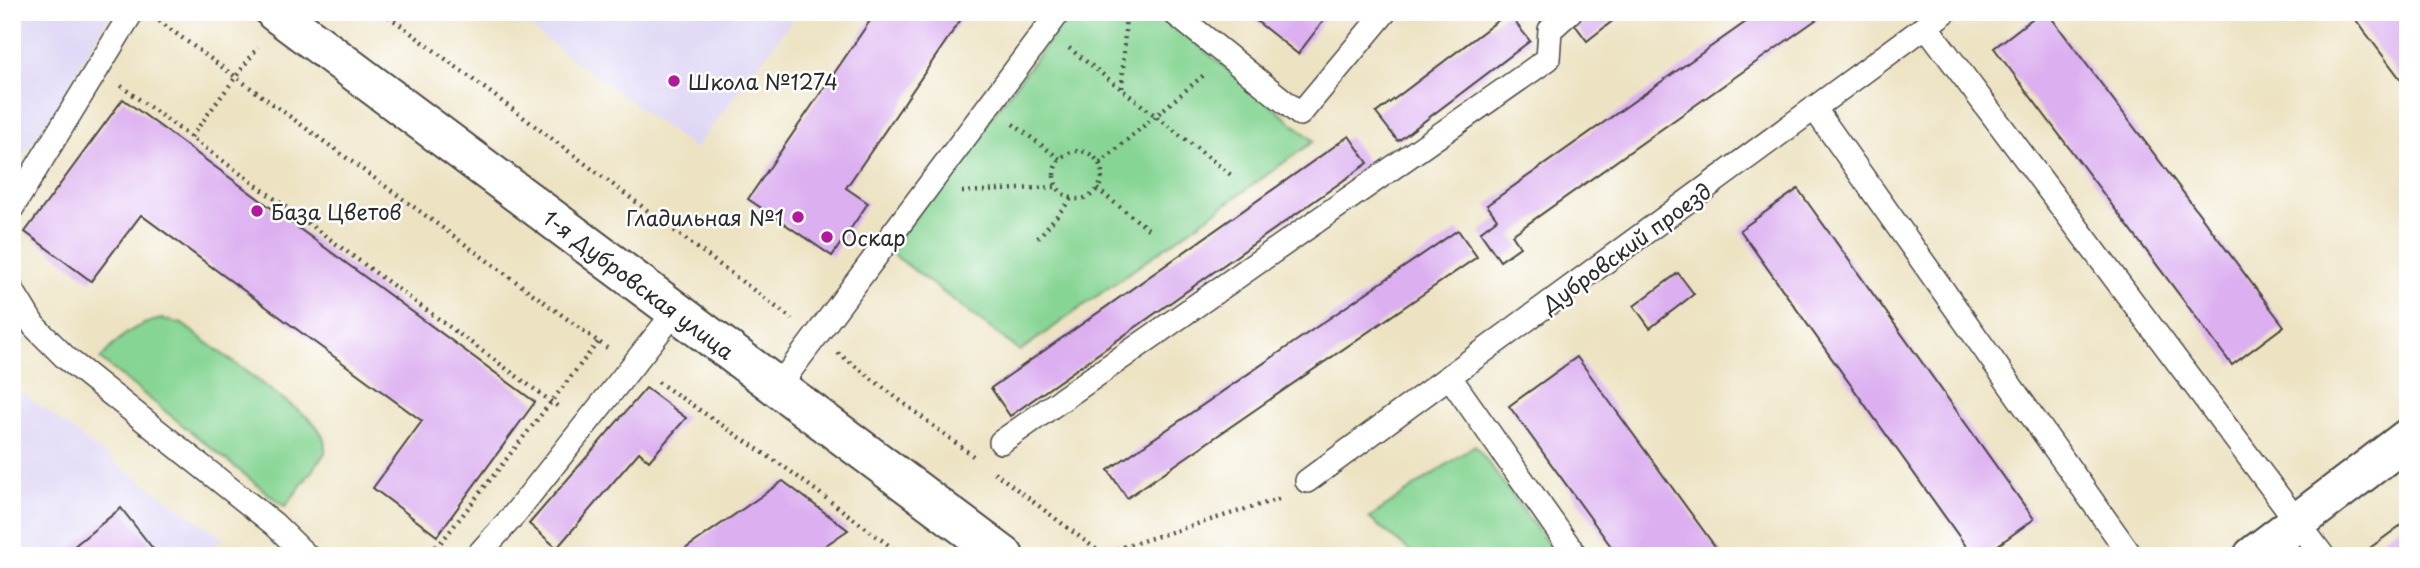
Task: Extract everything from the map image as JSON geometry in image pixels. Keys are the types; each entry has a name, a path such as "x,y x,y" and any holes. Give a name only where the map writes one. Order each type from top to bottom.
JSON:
{"main road":[{"name":"1-я Дубровская улица","path":"277,14 1004,556"},
{"path":"2253,556 2408,439"}],"lane":[{"path":"1173,12 1300,114 1385,12"},
{"path":"1001,442 1548,59 1550,30 1570,12"},
{"name":"Дубровский проезд","path":"1307,481 1945,12"},
{"path":"12,208 98,69 143,15"},
{"path":"777,388 1052,21"},
{"path":"1926,26 2323,556"},
{"path":"1814,108 2132,556"},
{"path":"12,290 34,326 66,358 274,524 307,556"},
{"path":"477,556 585,427 676,312"},
{"path":"1449,376 1576,556"}],"path":[{"path":"383,12 899,400"},
{"path":"1122,89 1126,12"},
{"path":"191,136 236,76 277,14"},
{"path":"143,15 236,76 598,342 790,471 903,556"},
{"path":"1052,21 1122,89 1231,175"},
{"path":"1100,163 1227,56"},
{"path":"98,69 585,427"},
{"path":"989,106 1060,159"},
{"path":"922,194 1055,187 1071,199 1090,197 1102,182 1100,163 1085,150 1065,152 1053,168 1055,187"},
{"path":"1097,189 1148,229"},
{"path":"1038,238 1071,199"},
{"path":"425,556 443,540 538,415 552,402 598,342"},
{"path":"1090,546 1104,555 1287,497"}],"shaded area":[{"path":"12,12 111,12 57,105 12,172"},
{"name":"Школа №1274","path":"509,12 798,12 695,149"},
{"path":"12,385 224,539 203,556 12,556"}],"green space":[{"path":"1071,12 1158,12 1314,141 1020,351 889,251"},
{"path":"162,319 182,324 311,420 320,431 325,443 325,453 285,507 100,359 127,333 143,324"},
{"path":"1475,445 1557,556 1416,556 1369,518"}],"building":[{"path":"876,12 966,12 846,188 868,203 832,256 748,199"},
{"path":"1245,12 1330,12 1298,54"},
{"path":"1534,12 1554,12 1543,23"},
{"path":"1578,12 1624,12 1587,41 1570,18"},
{"path":"1760,12 1827,12 1512,235 1520,247 1500,261 1480,232 1497,219 1487,205"},
{"path":"2041,12 2047,12 2284,326 2232,365 1994,48"},
{"path":"2350,12 2408,12 2408,89"},
{"path":"1508,13 1530,41 1398,141 1376,113"},
{"path":"123,99 535,402 437,536 373,488 422,421 141,215 91,281 25,232"},
{"path":"1349,136 1368,163 1010,416 991,388"},
{"path":"1798,189 2034,519 1983,556 1973,556 1740,230"},
{"path":"1458,230 1477,257 1127,498 1108,470"},
{"path":"1678,273 1694,294 1650,328 1634,306"},
{"path":"1577,357 1722,556 1618,556 1509,406"},
{"path":"646,388 686,418 649,461 639,452 557,548 529,524"},
{"path":"783,481 848,530 810,556 675,556"},
{"path":"121,508 154,550 147,556 62,556"},
{"path":"2408,520 2408,556 2359,556"}],"place":[{"name":"Школа №1274","path":"674,81"},
{"name":"База Цветов","path":"257,211"},
{"name":"Гладильная №1","path":"798,217"},
{"name":"Оскар","path":"827,237"}]}
